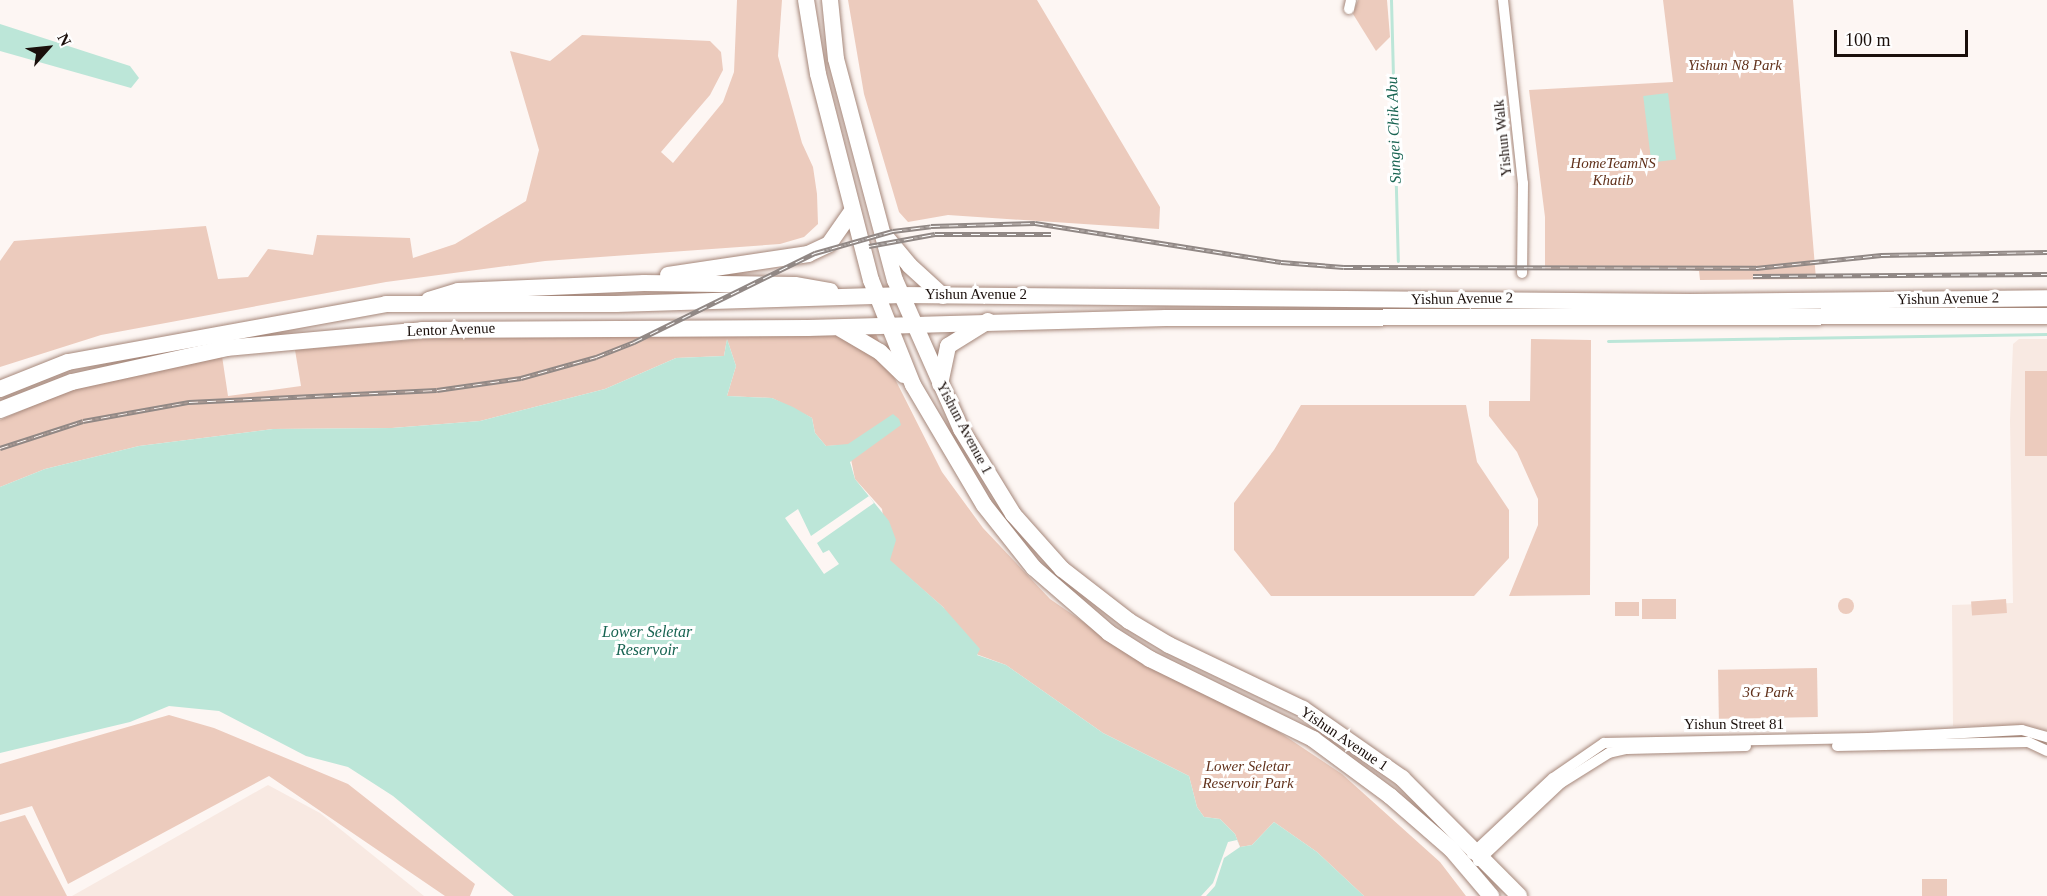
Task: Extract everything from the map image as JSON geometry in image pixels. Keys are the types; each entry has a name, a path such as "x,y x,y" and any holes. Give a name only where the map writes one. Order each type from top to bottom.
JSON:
{"main road":[{"name":"Yishun Avenue 1","path":"806,0 818,74 851,213 876,295 913,385 984,505 1034,568 1109,633 1150,659 1313,740 1390,796 1466,866 1491,896"},
{"name":"Yishun Avenue 1","path":"830,0 836,59 881,232 900,295 940,384 993,483 1033,539 1103,604 1169,645 1326,722 1402,778 1519,896"},
{"path":"591,285 808,254 828,244 851,213"},
{"path":"881,232 909,265 943,296"},
{"path":"411,305 458,291 591,285 795,285 852,296"},
{"name":"Yishun Avenue 2","path":"876,295 1809,301 2047,298"},
{"name":"Lentor Avenue","path":"0,389 68,362 386,304 720,302 876,295"},
{"path":"1809,301 1818,303 1822,311 1809,319"},
{"name":"Yishun Avenue 2","path":"911,322 1508,316 1809,319 2047,316"},
{"path":"940,384 948,346 990,320"},
{"name":"Lentor Avenue","path":"0,410 72,382 226,348 422,330 837,327 911,322"},
{"path":"837,327 880,352 913,385"},
{"path":"984,505 978,482 984,479 993,483"}],"street":[{"name":"Yishun Walk","path":"1503,0 1523,183 1522,273"},
{"name":"Yishun Street 81","path":"1479,854 1553,778 1604,744 1868,738 2022,730 2047,737"},
{"name":"Yishun Street 81","path":"1466,866 1585,765 1627,749 2028,742 2047,751"}],"shaded area":[{"path":"2019,339 2047,339 2047,731 2031,726 1953,726 1952,605 2013,603 2010,420 2013,344"},
{"path":"268,785 320,813 424,896 72,896"}],"green space":[{"path":"737,0 782,0 778,56 802,143 813,167 817,194 818,224 804,237 780,244 545,261 386,282 101,335 0,367 0,261 14,241 206,226 218,279 248,277 268,249 313,255 317,235 410,238 413,258 455,244 526,201 539,150 510,51 550,61 582,35 710,41 721,52 723,70 710,95 661,152 673,163 723,102 734,72"},
{"path":"848,0 1037,0 1160,207 1159,229 948,215 908,222 899,212 864,94"},
{"path":"1358,0 1387,0 1390,37 1376,51 1353,14"},
{"path":"1663,0 1793,0 1816,279 1700,280 1699,271 1675,268 1545,269 1545,217 1529,90 1673,82"},
{"name":"Lower Seletar Reservoir Park","path":"723,329 874,329 893,375 942,472 983,528 1050,599 1108,639 1273,728 1342,774 1440,862 1466,896 1364,896 1317,852 1274,822 1252,845 1240,847 1235,834 1220,819 1204,817 1197,807 1189,776 1103,733 1006,665 976,654 943,607 889,560 882,509 855,479 848,445 826,446 815,433 812,418 772,398 727,396 736,366 727,339 724,356 676,358 605,389 480,421 392,428 273,429 139,446 45,469 0,487 0,420 73,388 222,356 228,396 301,386 295,350 425,339"},
{"path":"1531,339 1591,340 1590,595 1509,596 1538,525 1538,499 1517,452 1489,416 1489,401 1530,401"},
{"path":"2025,371 2047,371 2047,456 2025,456"},
{"path":"1301,405 1466,405 1477,462 1509,510 1509,558 1474,596 1271,596 1234,550 1234,503 1274,450"},
{"path":"1846,598 1852,600 1854,606 1852,612 1846,614 1840,612 1838,606 1840,600"},
{"path":"1642,599 1676,599 1676,619 1642,619"},
{"path":"2006,599 2007,613 1972,615 1971,601"},
{"path":"1615,602 1639,602 1639,616 1615,616"},
{"name":"3G Park","path":"1817,668 1818,717 1719,719 1718,670"},
{"path":"169,715 214,728 348,784 475,884 470,896 445,896 269,776 68,884 32,806 0,815 0,764"},
{"path":"25,815 67,896 0,896 0,822"},
{"path":"1922,879 1947,879 1947,896 1922,896"}],"water":[{"path":"0,24 130,66 139,78 131,88 0,51"},
{"path":"1668,93 1676,160 1651,163 1643,96"},
{"name":"Lower Seletar Reservoir","path":"727,339 736,366 727,396 772,398 793,407 812,418 815,433 826,446 848,444 893,414 899,419 901,425 850,462 855,479 889,521 896,540 890,560 943,607 980,649 977,655 1006,665 1103,733 1189,776 1197,807 1204,817 1220,819 1235,834 1240,847 1252,845 1274,822 1317,852 1364,896 514,896 393,796 348,767 306,756 219,711 169,706 130,722 0,753 0,487 45,469 139,446 273,429 392,428 480,421 605,389 676,358 724,356"}],"pier":[{"path":"869,496 874,503 817,543 823,553 829,550 839,564 824,574 785,518 798,509 811,536"},
{"path":"1237,840 1240,847 1224,858 1215,886 1206,896 1201,896 1213,883 1228,842"}],"waterway":[{"name":"Sungei Chik Abu","path":"1391,0 1398,261"},
{"path":"1608,341 2047,334"}],"railway":[{"path":"0,448 83,421 189,402 437,390 521,378 596,357 634,342 815,253 893,231 931,226 1035,223 1281,262 1344,267 1756,268 1881,255 2047,252"},
{"path":"869,246 935,234 1051,234"},
{"path":"1753,276 2047,274"}],"park label":[{"name":"Yishun N8 Park","path":"1735,66"},
{"name":"HomeTeamNS Khatib","path":"1613,172"}]}
